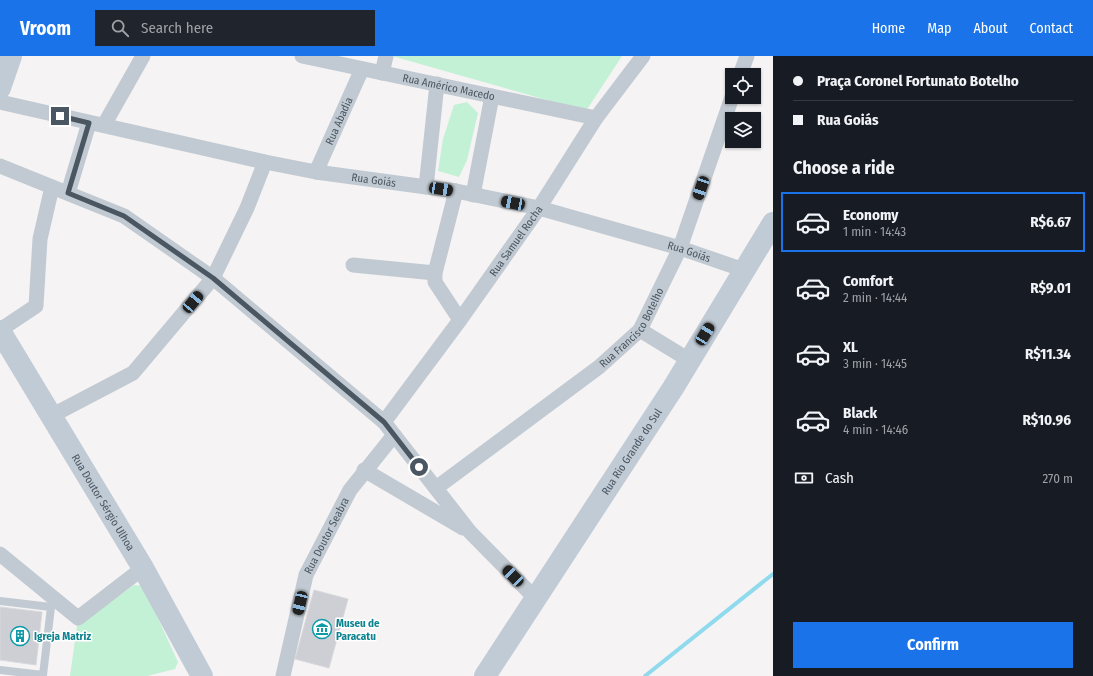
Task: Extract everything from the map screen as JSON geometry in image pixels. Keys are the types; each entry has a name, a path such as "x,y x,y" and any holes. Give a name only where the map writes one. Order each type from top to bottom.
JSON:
{"street":[{"path":"0,88 11,56"},
{"path":"68,193 97,124 143,56"},
{"name":"Rua Américo Macedo","path":"302,56 596,118"},
{"path":"382,73 386,56"},
{"name":"Rua Samuel Rocha","path":"384,422 460,320 539,208 596,118 642,56"},
{"path":"743,68 747,56"},
{"name":"Rua Abadia","path":"316,172 362,69"},
{"path":"426,187 437,84"},
{"path":"474,195 492,96"},
{"name":"Rua Goiás","path":"0,102 265,162 316,172 474,195 539,208 680,248 744,270"},
{"name":"Rua Francisco Botelho","path":"436,488 599,367 640,330 680,248 730,104"},
{"path":"51,416 133,373 213,278 247,208 265,162"},
{"path":"0,166 124,216 213,278 384,422 470,532 535,598"},
{"path":"0,331 36,306 40,239 52,187"},
{"path":"456,192 434,282 460,320"},
{"name":"Rua Rio Grande do Sul","path":"485,676 689,360 773,223"},
{"path":"353,265 435,273"},
{"path":"640,330 689,360"},
{"name":"Rua Doutor Sérgio Ulhoa","path":"0,331 143,568 202,676"},
{"name":"Rua Doutor Seabra","path":"286,675 306,575 350,490 364,470 394,435"},
{"path":"364,470 470,532"},
{"path":"0,554 78,618 143,568"}],"lane":[{"path":"0,595 3,602 51,607 43,675 0,670"}],"green space":[{"path":"392,56 622,56 586,111"},
{"path":"467,102 478,113 467,160 459,177 438,171 443,139 454,105"},
{"path":"134,585 143,586 178,662 175,669 147,676 70,676 77,626"}],"building":[{"name":"Museu de Paracatu","path":"314,590 348,599 329,668 295,659"},
{"name":"Igreja Matriz","path":"0,607 42,612 36,665 0,660"}],"waterway":[{"path":"645,676 773,574"}],"place":[{"name":"Museu de Paracatu","path":"322,629"},
{"name":"Igreja Matriz","path":"20,636"}],"route":[{"path":"60,116 89,123 68,193 124,216 213,278 384,422 419,467"}]}
